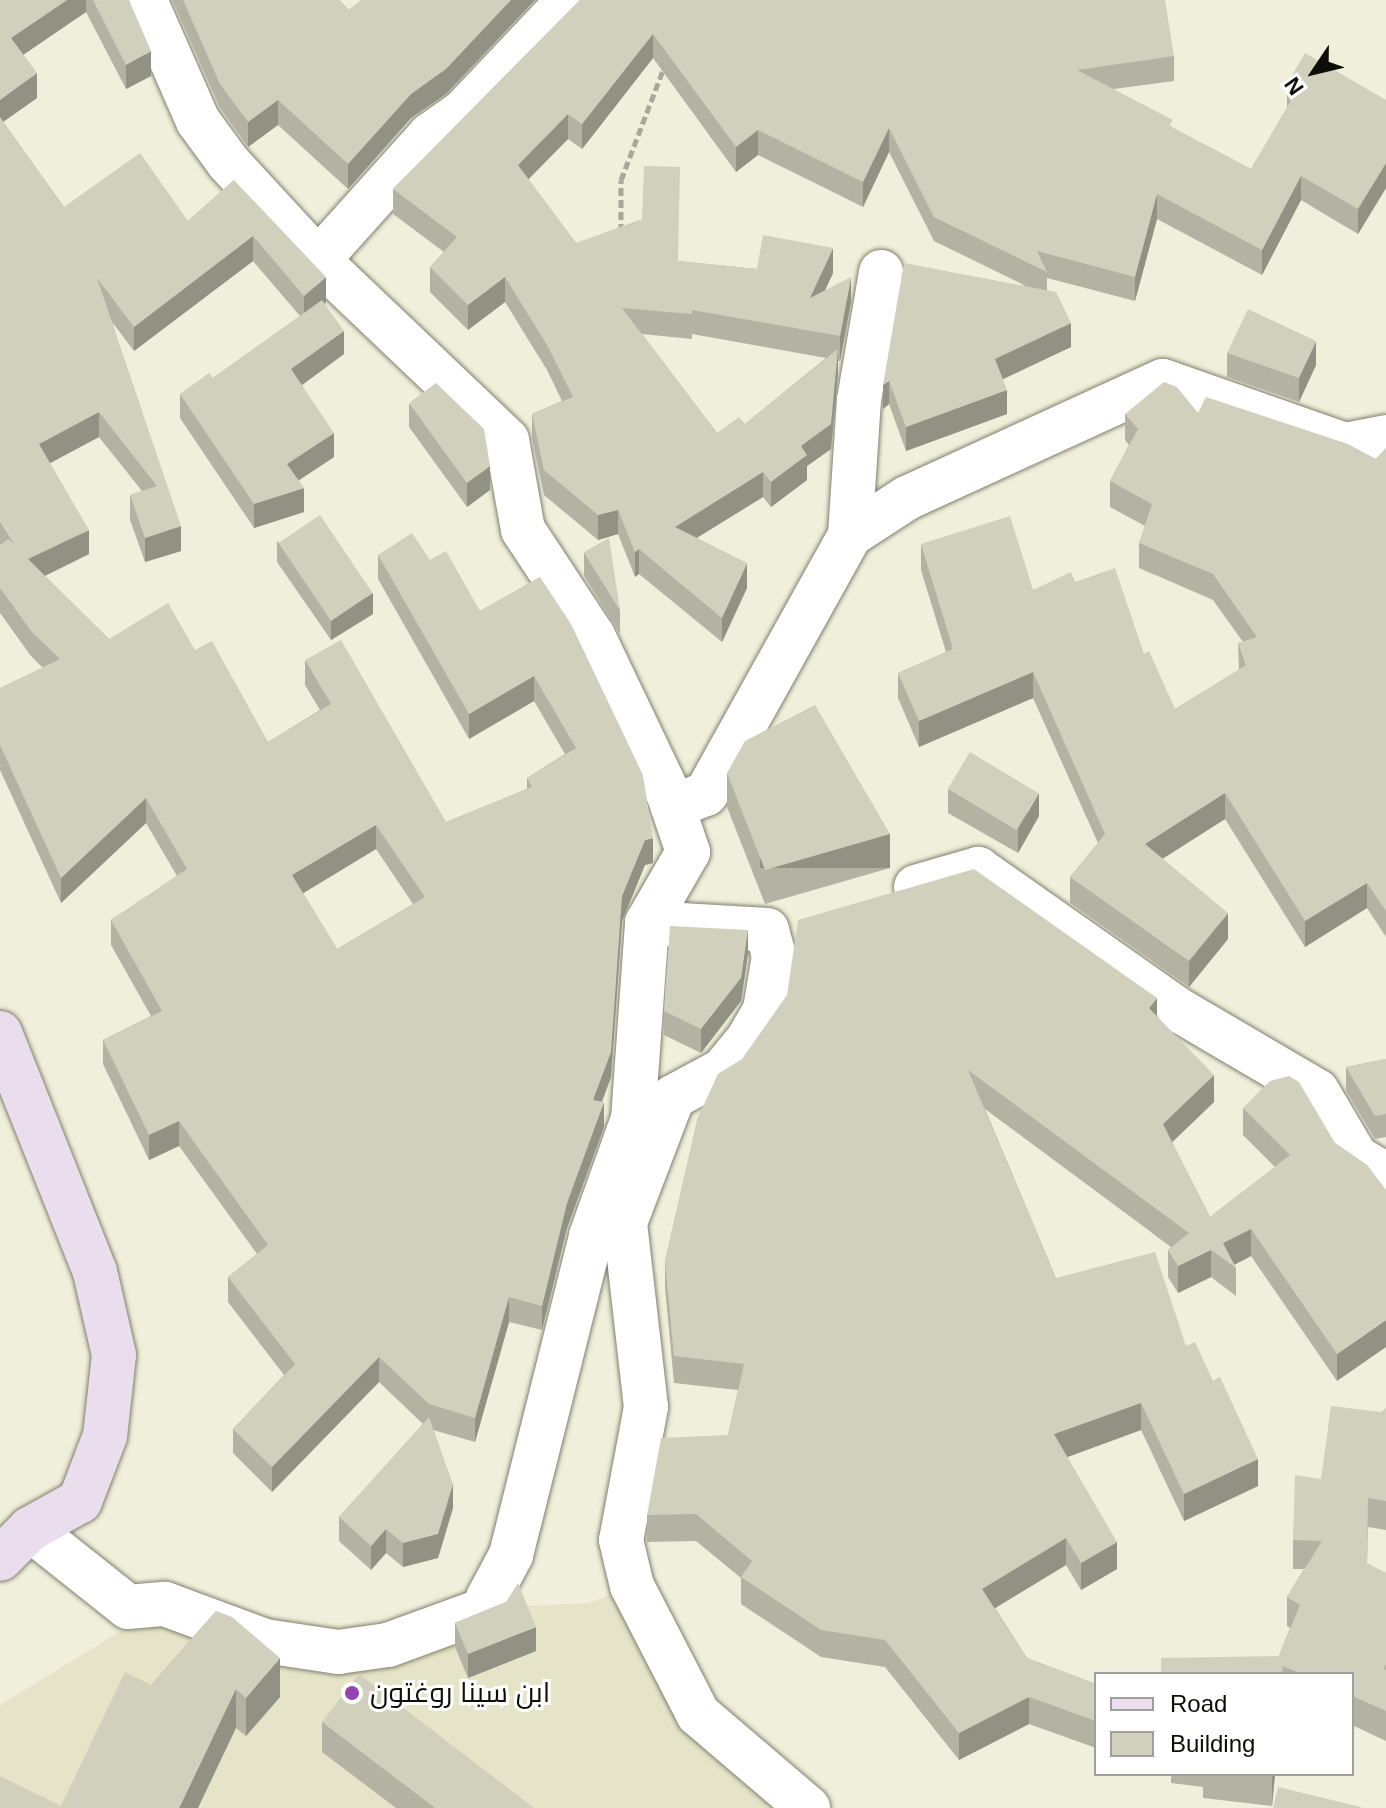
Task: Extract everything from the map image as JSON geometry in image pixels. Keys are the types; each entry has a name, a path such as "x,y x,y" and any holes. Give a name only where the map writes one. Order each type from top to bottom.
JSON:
{"main road":[{"path":"0,1033 95,1272 114,1355 105,1436 80,1501 30,1529 0,1559"}],"street":[{"path":"30,1529 128,1607 165,1604 265,1641 338,1652 388,1645 489,1608 488,1598 511,1555 591,1236 633,1119 647,923 688,852 673,807 593,636 523,530 507,440 318,260 198,121 145,0"},
{"path":"318,260 430,135 462,113 569,0"},
{"path":"673,807 706,794 850,535 859,400 881,272"},
{"path":"850,535 907,498 1163,381 1345,445 1386,437"},
{"path":"872,899 978,869 1177,1009 1317,1091 1356,1157 1386,1175"},
{"path":"647,923 767,930 812,917"},
{"path":"767,930 774,956 765,1010 723,1070 673,1097 625,1223 646,1407 621,1540 632,1586 698,1714 808,1808"}],"path":[{"path":"620,242 621,180 669,60"}],"shaded area":[{"name":"ابن سینا روغتون","path":"632,1586 698,1714 808,1808 0,1808 0,1705 165,1604 338,1652 489,1608 589,1603"}],"building":[{"path":"0,0 67,0 11,38 37,73 0,100"},
{"path":"93,0 129,0 151,51 126,65"},
{"path":"183,0 339,0 349,10 361,0 511,0 446,69 411,94 348,164 278,100 248,122 220,84"},
{"path":"580,0 1165,0 1174,56 1077,70 1173,120 1169,126 1251,169 1297,90 1287,84 1305,53 1386,100 1386,163 1358,209 1301,176 1262,250 1157,194 1135,277 1037,251 1047,272 934,217 889,128 863,182 758,130 736,147 653,34 582,124 568,114 518,165 576,243 642,219 644,166 680,167 678,261 757,269 763,235 833,248 810,298 851,277 840,336 692,310 692,314 622,308 717,433 739,417 745,424 838,349 831,424 801,446 807,455 771,482 763,472 675,527 747,563 722,618 639,549 635,552 618,510 598,515 544,470 532,414 573,397 547,345 505,277 468,305 430,267 457,237 393,189"},
{"path":"0,117 64,207 140,153 188,221 234,180 326,277 304,296 253,236 134,327 97,278 181,526 145,538 130,495 157,486 99,412 39,444 89,530 28,559 109,639 168,603 195,650 212,641 268,742 331,704 305,660 341,640 446,822 532,787 527,778 576,748 534,676 469,714 378,555 412,533 430,560 446,551 480,611 540,577 571,624 643,775 653,838 645,840 622,896 611,1052 593,1100 604,1102 567,1203 542,1306 509,1297 475,1418 429,1404 379,1357 272,1467 233,1429 295,1364 228,1277 268,1245 179,1121 149,1135 103,1040 162,1011 111,920 187,869 146,798 61,878 0,745 0,688 60,659 31,631 0,588 0,545 8,539 14,544 0,522","holes":["376,825 425,897 337,949 292,875"]},
{"path":"904,263 1056,292 1071,323 995,359 1007,390 906,427 889,381 883,385"},
{"path":"322,300 344,331 291,369 334,433 287,464 304,488 254,504 180,394 209,373 213,378"},
{"path":"1248,309 1316,341 1299,378 1227,353"},
{"path":"1164,382 1177,387 1198,413 1206,397 1348,444 1376,459 1386,448 1386,911 1367,883 1305,921 1225,793 1145,844 1228,913 1189,961 1070,877 1105,834 1033,672 919,721 898,673 953,649 921,544 1010,516 1033,590 1071,572 1075,582 1115,568 1144,654 1149,651 1175,709 1246,665 1238,643 1257,637 1213,574 1139,543 1152,504 1110,481 1138,429 1125,414"},
{"path":"436,383 484,429 490,466 467,483 409,403"},
{"path":"320,515 373,593 331,621 279,543"},
{"path":"609,538 620,610 584,552"},
{"path":"815,705 890,834 765,870 727,773 745,741"},
{"path":"970,752 1039,793 1016,830 948,789"},
{"path":"974,869 1157,998 1149,1008 1214,1075 1163,1124 1210,1217 1290,1155 1243,1108 1270,1081 1289,1076 1299,1082 1335,1143 1368,1166 1386,1190 1386,1320 1337,1354 1251,1229 1223,1243 1236,1268 1211,1250 1178,1266 1168,1250 1189,1233 968,1070 1056,1278 1155,1252 1186,1346 1195,1342 1213,1381 1220,1377 1258,1459 1184,1494 1141,1403 1054,1434 1117,1542 1081,1563 1066,1538 982,1589 1027,1658 1094,1683 1094,1720 1029,1697 959,1733 885,1640 821,1630 741,1577 752,1561 696,1514 647,1515 661,1438 728,1435 744,1364 674,1356 665,1261 698,1117 718,1074 742,1059 787,995 798,920"},
{"path":"670,926 748,930 741,978 701,1029 664,1011"},
{"path":"1386,1059 1386,1114 1375,1116 1346,1067"},
{"path":"1331,1406 1381,1412 1386,1408 1386,1501 1368,1498 1367,1563 1386,1573 1386,1664 1383,1669 1386,1670 1386,1711 1354,1697 1354,1672 1297,1672 1283,1666 1282,1672 1161,1672 1161,1658 1279,1656 1300,1605 1287,1597 1322,1541 1293,1540 1295,1475 1321,1479"},
{"path":"429,1417 453,1484 438,1534 403,1543 386,1529 371,1546 339,1517"},
{"path":"518,1583 536,1627 468,1654 455,1623 506,1602"},
{"path":"216,1611 232,1617 280,1658 246,1698 236,1689 179,1808 0,1808 0,1776 61,1806 125,1672 151,1685"},
{"path":"359,1674 534,1808 435,1808 322,1722"},
{"path":"1278,1787 1361,1807 1361,1808 1273,1808"}],"place":[{"name":"ابن سینا روغتون","path":"352,1693"}]}
